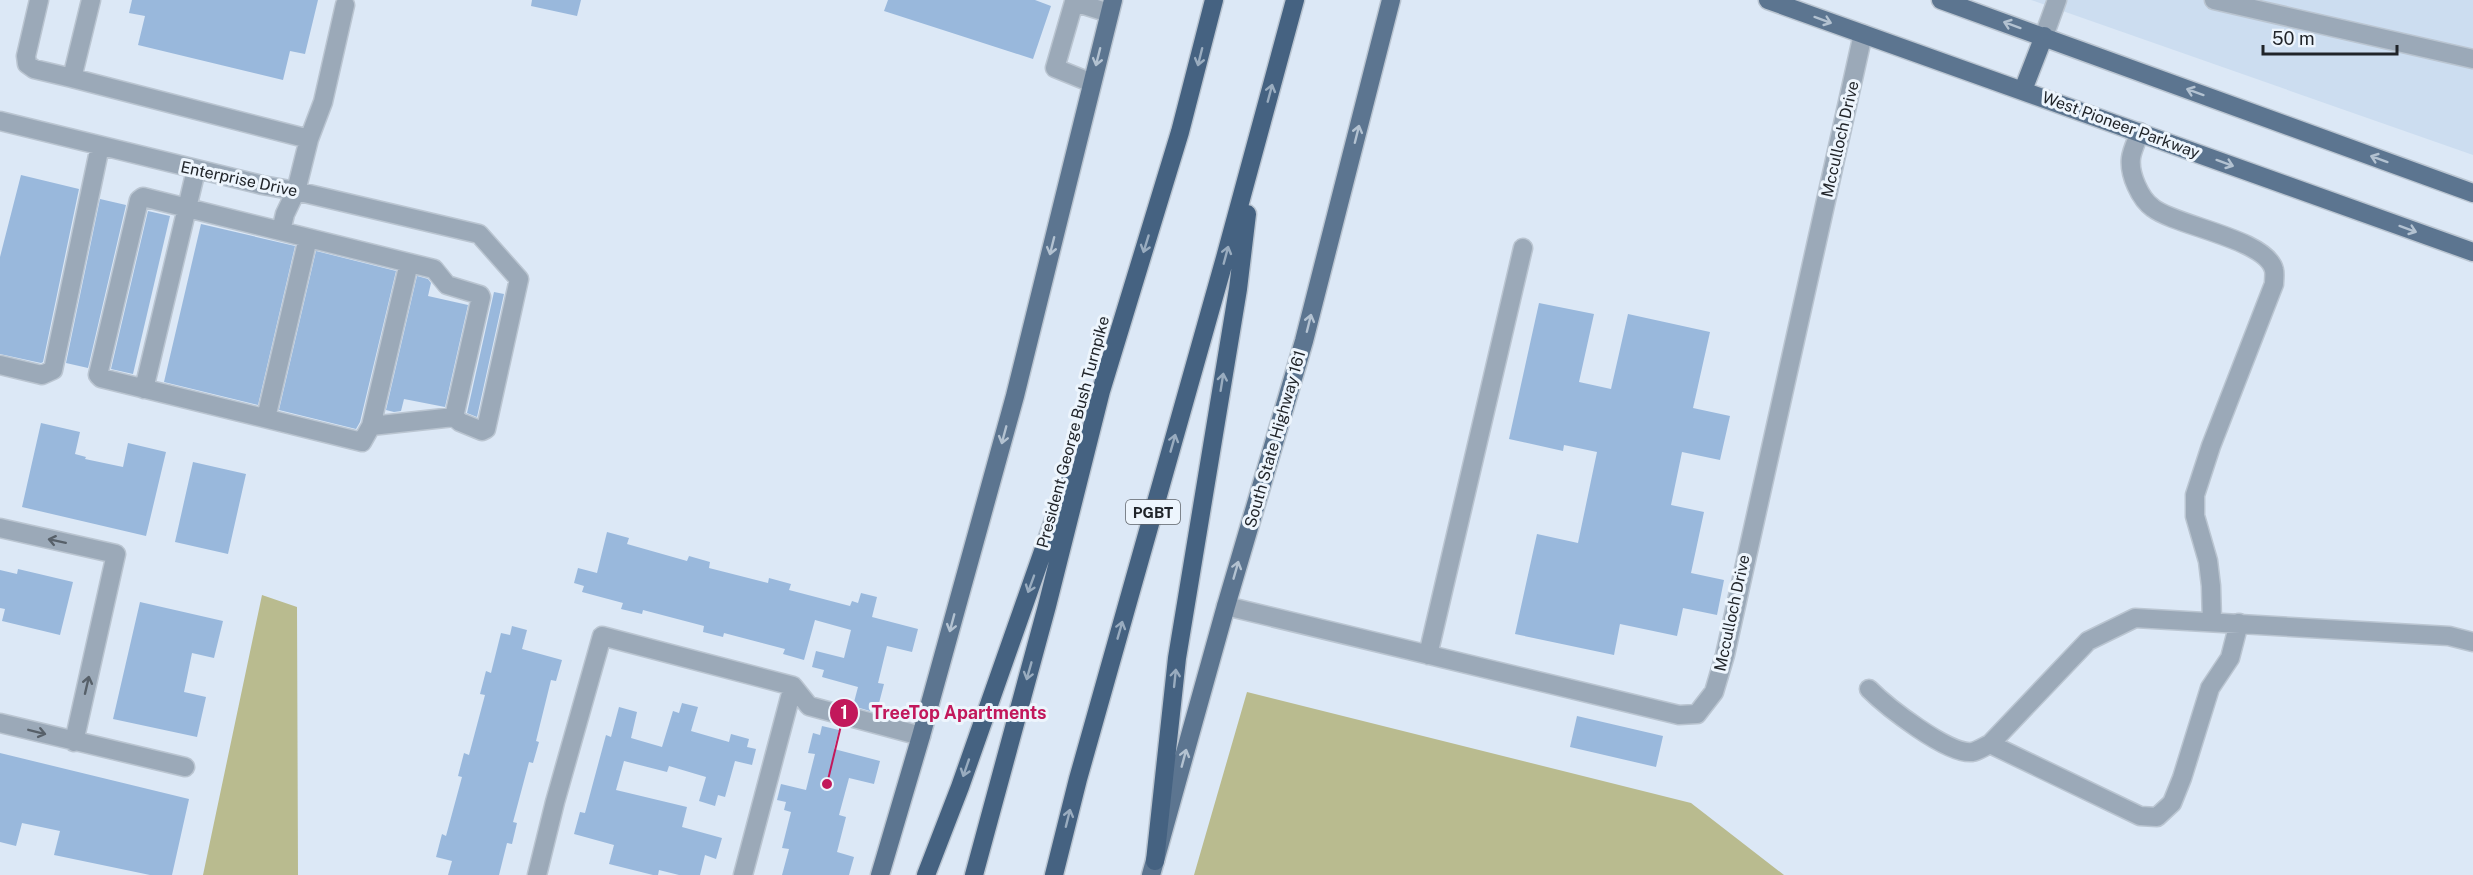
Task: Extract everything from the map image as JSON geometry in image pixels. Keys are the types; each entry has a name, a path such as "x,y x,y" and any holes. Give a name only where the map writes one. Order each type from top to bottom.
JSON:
{"highway":[{"name":"President George Bush Turnpike","path":"974,875 1047,606 1101,391 1180,132 1214,0"},
{"name":"PGBT","path":"1054,875 1078,779 1295,0"},
{"path":"1153,868 1177,658 1238,289 1255,150"},
{"path":"926,875 960,788 1101,391"}],"main road":[{"name":"South State Highway 161","path":"1153,868 1226,606 1304,341 1391,0"},
{"name":"West Pioneer Parkway","path":"1768,0 2473,252"},
{"path":"1941,0 2473,194"},
{"path":"879,875 921,736 1015,396 1111,6"},
{"path":"2023,90 2044,36"}],"street":[{"path":"39,0 26,56 27,64 34,69 309,139"},
{"path":"72,78 91,0"},
{"path":"2044,36 2057,0"},
{"path":"2214,0 2473,59"},
{"path":"1092,83 1056,68 1072,1 1111,6"},
{"path":"281,231 285,214 296,191 309,139 323,102 345,5"},
{"name":"Mcculloch Drive","path":"1226,606 1679,715 1697,714 1714,692 1725,655 1819,230 1832,184 1863,34"},
{"name":"Enterprise Drive","path":"0,122 196,170 479,234 519,279 486,429 477,430 454,417"},
{"path":"2140,132 2131,159 2134,179 2143,198 2153,209 2211,230 2258,251 2269,260 2274,270 2274,284 2211,446 2195,495 2194,516 2208,561 2212,622"},
{"path":"0,365 42,375 49,374 53,370 100,146"},
{"path":"144,389 196,170"},
{"path":"371,426 454,417 480,295 447,285 434,269 143,197 139,200 98,375 101,378 144,389 362,442 371,426 409,263"},
{"path":"266,418 308,238"},
{"path":"1428,655 1522,248"},
{"path":"0,528 116,554 74,742"},
{"path":"1869,689 1887,707 1951,748 1972,752 1990,744 2088,641 2135,618 2449,636 2473,642"},
{"path":"1990,744 2140,816 2157,817 2172,803 2210,688 2230,658 2239,623"},
{"path":"537,875 602,636 793,686 808,706 921,736"},
{"path":"743,875 793,686"},
{"path":"0,723 185,767"}],"shaded area":[{"path":"2031,0 2473,0 2473,155"}],"green space":[{"path":"262,595 297,607 298,875 203,875"},
{"path":"1247,692 1691,803 1784,875 1194,875"}],"building":[{"path":"132,0 318,0 305,54 290,51 283,80 138,45 145,16 129,13"},
{"path":"532,0 581,0 577,16 531,6"},
{"path":"888,0 1035,0 1051,6 1033,59 884,11"},
{"path":"21,175 79,189 41,363 0,354 0,257"},
{"path":"100,199 126,205 88,368 66,363"},
{"path":"148,211 170,216 133,374 111,369"},
{"path":"201,224 295,246 258,405 164,382"},
{"path":"316,251 396,271 360,422 356,429 279,410"},
{"path":"417,276 428,279 431,283 428,296 468,305 445,407 404,399 401,411 394,412 386,410"},
{"path":"494,292 504,294 477,417 467,413"},
{"path":"1539,303 1594,314 1579,382 1611,389 1628,314 1710,332 1693,408 1730,416 1720,460 1682,452 1671,505 1704,512 1691,573 1724,580 1717,615 1683,608 1677,636 1620,624 1614,655 1515,634 1537,534 1578,543 1597,452 1564,445 1563,451 1509,439"},
{"path":"41,423 80,432 75,454 86,457 85,459 123,467 128,443 166,452 146,536 22,507"},
{"path":"193,462 246,474 228,554 175,542"},
{"path":"607,532 629,538 627,544 687,561 689,556 710,562 709,568 768,583 769,578 791,584 789,590 850,606 852,601 858,603 861,593 877,597 872,617 918,629 912,652 887,646 878,683 884,684 879,703 873,702 870,711 853,706 858,687 822,677 824,670 812,667 816,651 844,658 851,630 815,620 804,660 783,654 785,649 724,633 723,637 703,632 704,626 643,610 642,614 621,609 623,603 582,592 584,586 574,583 578,568 597,573"},
{"path":"18,569 73,582 60,635 2,621 5,609 0,608 0,570 17,574"},
{"path":"140,602 223,621 214,658 192,653 184,692 206,697 197,737 113,719"},
{"path":"512,626 527,630 522,649 562,660 556,681 551,680 536,741 539,742 533,763 529,762 513,822 517,823 512,844 507,843 499,875 448,875 452,861 436,857 442,834 446,836 462,777 458,776 464,753 469,755 485,695 480,694 486,671 491,673 501,633 510,635"},
{"path":"682,703 698,707 691,731 729,742 731,734 749,739 747,747 756,749 752,765 735,761 725,797 718,795 715,806 699,801 706,777 669,766 667,772 624,761 616,790 687,807 682,827 722,838 716,859 705,855 700,875 679,875 659,870 658,875 653,875 609,864 614,845 574,834 580,812 585,813 606,735 611,737 619,707 637,712 631,738 662,747 673,711 679,713"},
{"path":"1577,716 1663,736 1656,767 1570,747"},
{"path":"822,726 839,730 834,749 880,761 874,784 849,778 839,815 846,817 837,852 854,857 849,875 782,875 789,849 782,848 791,812 784,810 786,802 777,800 781,784 806,790 815,754 808,753 813,733 820,735"},
{"path":"0,753 189,799 172,875 150,875 54,855 60,831 22,823 16,846 0,842"}],"place":[{"name":"TreeTop Apartments","path":"827,784"}]}
